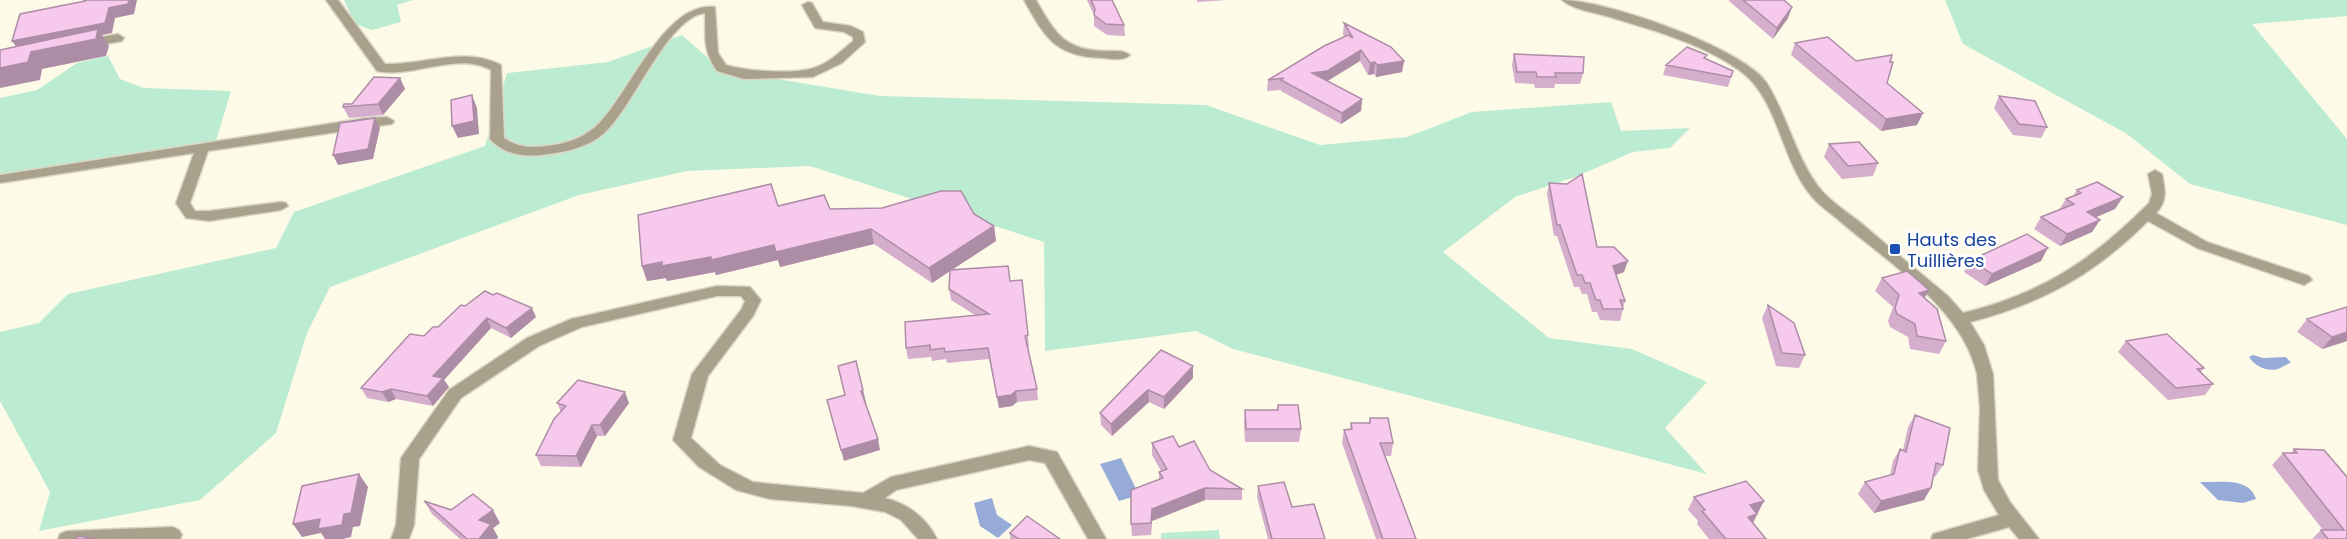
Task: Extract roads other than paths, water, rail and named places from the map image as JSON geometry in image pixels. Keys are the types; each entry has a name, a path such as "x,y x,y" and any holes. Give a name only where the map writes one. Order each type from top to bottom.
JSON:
{"street":[{"path":"332,0 344,21 361,38 381,68 469,60 488,62 497,68 497,139 511,150 534,152 562,148 586,140 603,127 673,27 692,10 711,9 712,53 721,68 744,75 813,73 838,60 859,42 859,35 847,29 819,25 808,5"},
{"path":"1030,0 1059,44 1068,51 1089,55 1124,56"},
{"path":"1568,0 1708,47 1734,61 1757,80 1775,108 1803,175 1818,195 1912,273 1961,319 1976,344 1986,367 1987,471 1993,491 2012,519 2030,539"},
{"path":"75,47 118,38"},
{"path":"0,179 366,122 387,121"},
{"path":"202,148 183,203 190,215 209,216 281,206"},
{"path":"1961,319 1989,311 2081,270 2156,206 2159,194 2155,174"},
{"path":"2147,214 2202,245 2304,280"},
{"path":"400,539 405,525 410,458 455,394 533,342 577,323 717,291 745,291 753,300 748,312 700,374 682,440 710,469 752,489 891,507 918,525 928,539"},
{"path":"864,502 891,484 1029,453 1042,454 1051,457 1097,539"},
{"path":"1940,539 2012,519"},
{"path":"67,539 173,535"}],"water":[{"path":"2253,355 2263,358 2286,357 2291,363 2278,369 2268,370 2252,361 2249,357"},
{"path":"1121,458 1139,495 1119,501 1100,464"},
{"path":"2200,482 2240,484 2247,487 2256,499 2243,503 2218,500"},
{"path":"992,498 997,515 1012,525 998,538 980,526 974,503"}],"place":[{"name":"Hauts des Tuillières","path":"1895,249"}]}
